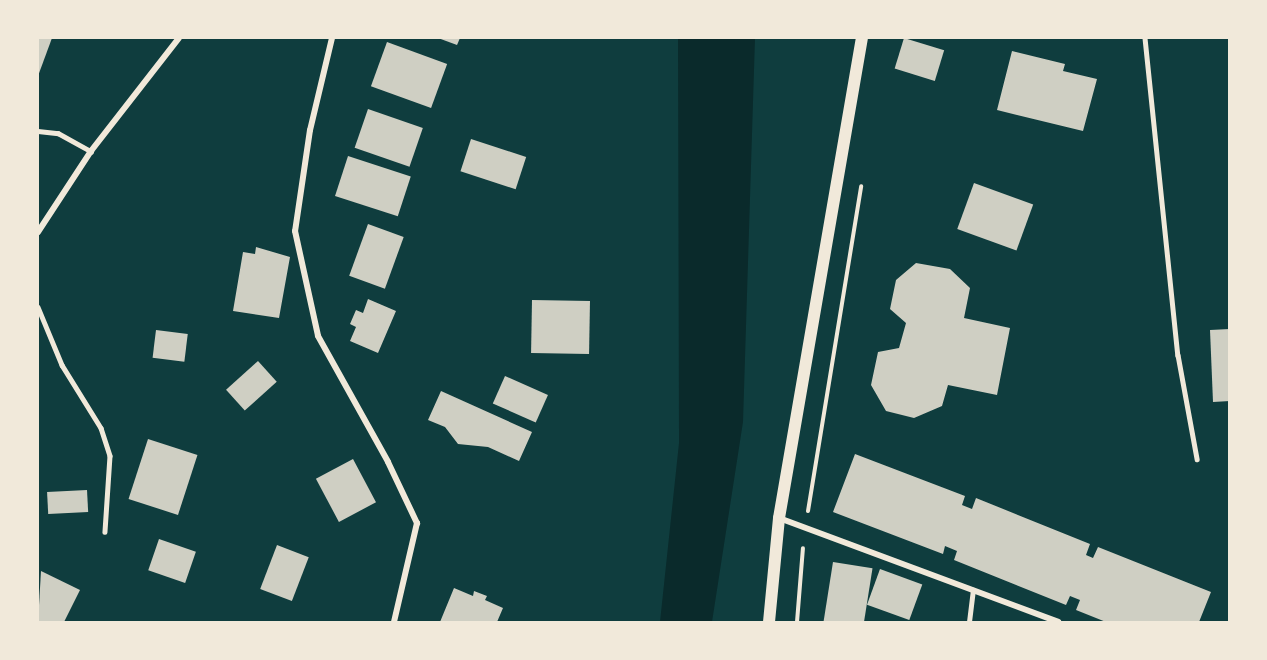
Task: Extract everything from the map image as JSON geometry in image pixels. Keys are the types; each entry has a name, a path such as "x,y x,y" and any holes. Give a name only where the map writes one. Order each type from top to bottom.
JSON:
{"main road":[{"path":"769,622 779,518 862,38"}],"street":[{"path":"38,232 91,151 179,38"},
{"path":"332,38 310,130 295,231 318,336 388,462 417,523 394,622"},
{"path":"779,518 805,525 1058,622"}],"lane":[{"path":"1145,38 1178,355 1197,459"},
{"path":"38,130 58,134 91,151"},
{"path":"38,307 62,365 101,428 110,456 105,532"},
{"path":"969,622 973,590"}],"path":[{"path":"797,622 805,525 863,174"}],"water":[{"path":"678,38 755,38 743,422 712,622 660,622 679,443"}],"building":[{"path":"38,38 52,38 38,76"},
{"path":"438,38 460,38 457,45"},
{"path":"904,38 944,50 935,81 895,69"},
{"path":"387,42 447,64 431,108 371,86"},
{"path":"1012,51 1065,64 1063,71 1097,79 1083,131 997,110"},
{"path":"368,109 423,128 409,167 355,148"},
{"path":"471,139 526,157 516,189 460,171"},
{"path":"348,156 411,176 398,216 335,196"},
{"path":"974,183 1033,205 1016,251 957,229"},
{"path":"368,224 404,237 385,289 349,276"},
{"path":"256,247 290,257 279,318 233,311 243,252 255,254"},
{"path":"916,263 950,269 970,288 964,318 1010,328 997,395 948,385 942,406 914,418 886,411 871,385 878,352 899,348 906,323 890,309 896,280"},
{"path":"368,299 396,311 378,353 350,341 356,327 350,324 356,310 363,313"},
{"path":"532,300 590,301 589,354 531,353"},
{"path":"1230,329 1230,401 1213,402 1210,330"},
{"path":"156,330 188,334 184,362 153,358"},
{"path":"258,361 277,382 245,411 226,390"},
{"path":"505,376 548,395 536,423 493,403"},
{"path":"441,391 532,432 519,461 488,447 458,444 445,427 428,420"},
{"path":"148,439 197,455 178,515 129,499"},
{"path":"855,454 965,496 962,505 972,509 976,498 1090,544 1086,555 1093,558 1098,547 1211,592 1199,622 1106,622 1076,610 1080,600 1070,596 1066,605 954,560 957,551 945,546 943,554 833,512"},
{"path":"353,459 376,502 339,522 316,479"},
{"path":"87,490 88,512 48,514 47,492"},
{"path":"159,539 196,552 185,583 148,570"},
{"path":"277,545 309,557 292,601 260,589"},
{"path":"833,562 873,568 864,622 823,622"},
{"path":"880,569 922,584 909,620 867,605"},
{"path":"41,571 80,590 64,622 38,622"},
{"path":"454,588 473,596 474,591 487,596 485,600 503,608 497,622 440,622"}]}
